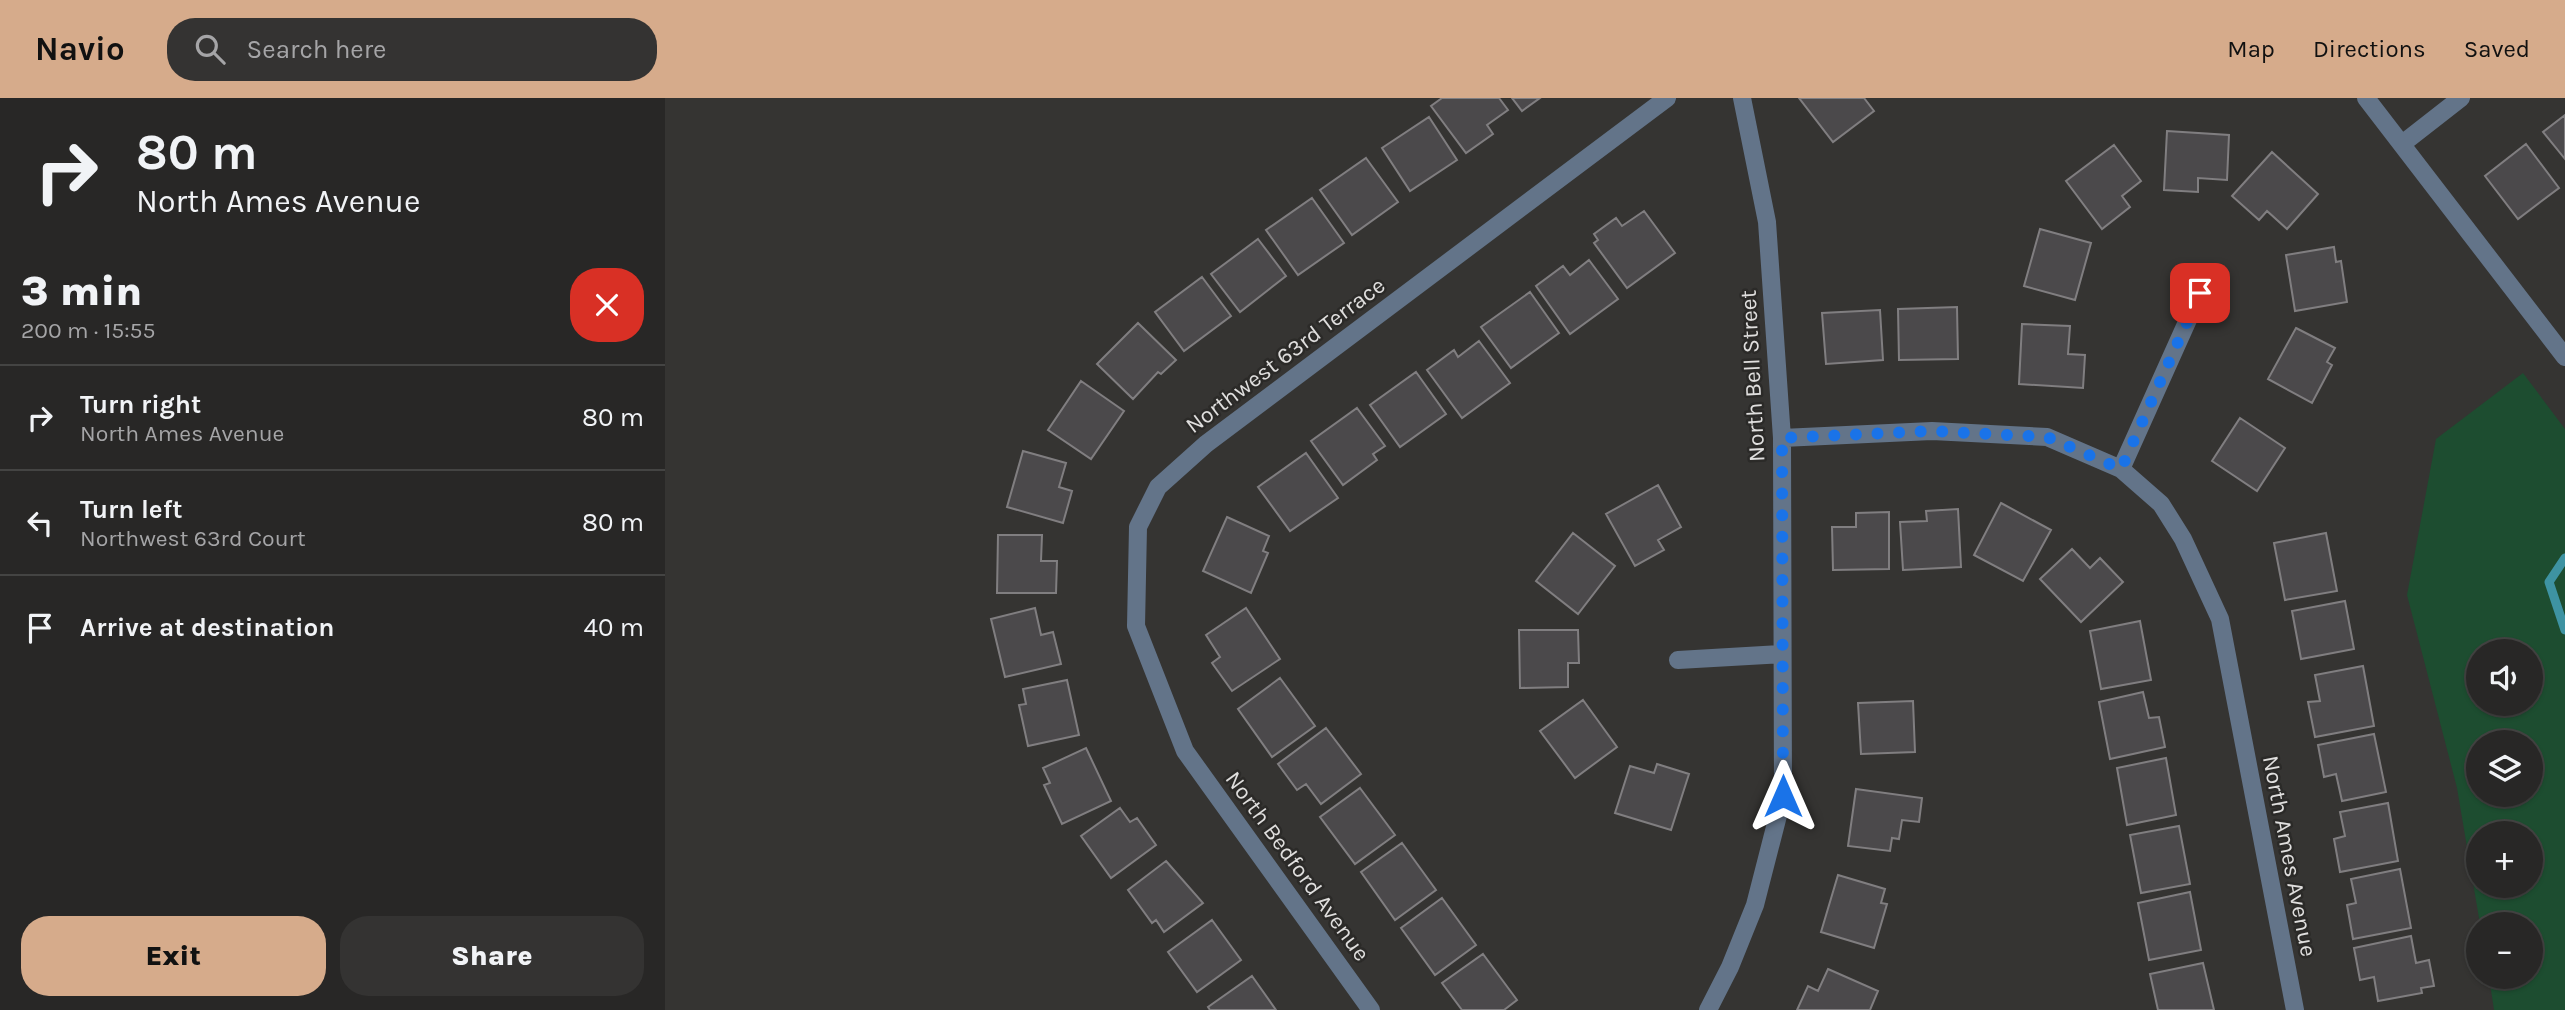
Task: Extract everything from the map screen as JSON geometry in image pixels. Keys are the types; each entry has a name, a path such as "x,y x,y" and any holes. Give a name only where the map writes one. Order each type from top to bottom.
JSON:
{"street":[{"name":"Northwest 63rd Terrace","path":"1185,751 1136,626 1138,527 1158,487 1206,444 1667,98"},
{"name":"North Bell Street","path":"1708,1010 1730,967 1755,905 1774,841 1783,796 1782,438 1767,222 1742,98"},
{"path":"2366,98 2565,357"},
{"path":"2402,144 2461,98"},
{"path":"1782,438 1932,431 2047,437 2121,469 2200,293"},
{"name":"North Ames Avenue","path":"2121,469 2161,504 2183,539 2220,619 2295,1010"},
{"path":"1678,660 1782,654"},
{"name":"North Bedford Avenue","path":"1185,751 1371,1010"}],"green space":[{"path":"2523,373 2565,429 2565,1010 2494,1010 2491,989 2543,989 2543,912 2478,912 2476,898 2543,898 2543,821 2466,821 2466,841 2457,788 2407,595 2436,439"}],"building":[{"path":"1442,98 1499,98 1508,110 1487,125 1493,134 1466,153 1431,106"},
{"path":"1512,98 1540,98 1522,111"},
{"path":"1799,98 1864,98 1874,111 1833,142"},
{"path":"2565,115 2565,159 2543,132"},
{"path":"1429,117 1457,160 1410,191 1382,148"},
{"path":"2167,131 2229,135 2227,180 2198,178 2198,192 2164,190"},
{"path":"2526,144 2559,188 2518,219 2485,176"},
{"path":"2114,145 2141,181 2122,196 2130,207 2102,229 2066,181"},
{"path":"2272,152 2318,194 2287,229 2267,211 2259,220 2232,196"},
{"path":"1366,158 1398,202 1352,235 1320,190"},
{"path":"1312,198 1344,243 1298,275 1266,230"},
{"path":"1644,211 1675,253 1627,288 1594,243 1598,240 1594,234 1616,218 1622,226"},
{"path":"2040,229 2091,243 2075,300 2024,286"},
{"path":"1258,239 1286,276 1240,312 1211,274"},
{"path":"2334,247 2336,262 2341,261 2347,302 2295,311 2286,255"},
{"path":"1589,260 1618,299 1570,334 1536,286 1563,266 1570,275"},
{"path":"1202,277 1231,316 1184,351 1155,312"},
{"path":"1530,292 1559,333 1511,368 1481,327"},
{"path":"1957,307 1958,359 1899,360 1898,309"},
{"path":"1880,310 1883,360 1826,364 1822,313"},
{"path":"1138,323 1176,360 1161,374 1158,372 1133,399 1097,364"},
{"path":"2022,324 2070,326 2068,354 2085,355 2083,388 2019,384"},
{"path":"2296,328 2335,348 2327,362 2332,365 2312,403 2268,379"},
{"path":"1479,341 1510,383 1462,418 1427,370 1454,350 1458,357"},
{"path":"1416,372 1446,414 1400,447 1370,405"},
{"path":"1081,381 1124,411 1091,459 1048,430"},
{"path":"1357,408 1385,446 1373,454 1377,460 1343,485 1311,441"},
{"path":"2240,418 2285,448 2257,491 2212,461"},
{"path":"1023,451 1066,463 1059,487 1072,491 1063,523 1007,507"},
{"path":"1306,453 1338,498 1290,531 1258,487"},
{"path":"1658,485 1681,527 1658,540 1664,550 1635,566 1606,514"},
{"path":"2001,503 2051,530 2023,581 1974,555"},
{"path":"1958,509 1961,567 1903,570 1900,522 1927,521 1926,511"},
{"path":"1889,512 1889,569 1833,570 1832,527 1856,527 1856,513"},
{"path":"1227,517 1269,536 1263,551 1268,553 1251,593 1203,571"},
{"path":"1573,533 1615,566 1578,614 1536,581"},
{"path":"2326,533 2337,591 2285,600 2274,543"},
{"path":"998,535 1042,535 1041,561 1057,561 1056,593 997,593"},
{"path":"2072,549 2090,568 2100,558 2123,582 2081,622 2040,579"},
{"path":"2345,601 2354,649 2301,659 2292,611"},
{"path":"1035,608 1041,635 1053,632 1061,664 1005,677 991,619"},
{"path":"1246,608 1280,659 1232,691 1212,663 1220,657 1206,635"},
{"path":"2140,621 2151,680 2101,689 2090,631"},
{"path":"1519,630 1578,630 1579,663 1568,663 1568,687 1520,688"},
{"path":"2363,666 2374,726 2315,737 2308,702 2320,701 2315,675"},
{"path":"1280,678 1315,726 1272,757 1238,709"},
{"path":"1067,680 1079,735 1028,746 1019,705 1026,704 1023,689"},
{"path":"2143,692 2149,718 2159,717 2165,747 2110,759 2099,702"},
{"path":"1583,700 1617,747 1575,778 1540,731"},
{"path":"1913,701 1915,752 1861,754 1858,703"},
{"path":"1326,728 1361,774 1321,804 1306,784 1297,790 1278,764"},
{"path":"2374,734 2386,792 2342,801 2336,774 2324,777 2318,745"},
{"path":"1086,748 1111,801 1062,824 1044,785 1050,783 1043,768"},
{"path":"2166,758 2176,815 2127,825 2117,768"},
{"path":"1657,764 1689,774 1671,830 1615,813 1630,766 1654,773"},
{"path":"1360,788 1395,835 1355,864 1320,817"},
{"path":"1856,789 1922,798 1919,822 1902,820 1899,839 1892,838 1890,851 1848,846"},
{"path":"2388,803 2398,861 2340,872 2334,839 2345,836 2340,812"},
{"path":"1120,808 1130,822 1137,818 1156,845 1111,878 1081,836"},
{"path":"2179,826 2190,884 2141,893 2130,835"},
{"path":"1402,843 1436,890 1395,920 1361,872"},
{"path":"1166,861 1203,903 1164,932 1156,920 1152,923 1128,890"},
{"path":"2400,869 2411,928 2353,939 2347,905 2356,903 2351,879"},
{"path":"1838,875 1885,889 1881,903 1887,904 1874,948 1821,932"},
{"path":"2190,892 2201,950 2149,960 2138,903"},
{"path":"1442,898 1476,945 1435,975 1401,928"},
{"path":"1212,920 1241,960 1197,992 1168,952"},
{"path":"2411,936 2416,963 2429,960 2434,986 2421,988 2422,993 2378,1001 2374,977 2360,980 2354,948"},
{"path":"1483,954 1517,1000 1504,1010 1462,1010 1442,983"},
{"path":"2203,963 2214,1010 2158,1010 2150,974"},
{"path":"1828,969 1878,991 1870,1010 1797,1010 1808,986 1818,991"},
{"path":"1252,976 1276,1010 1210,1010 1208,1007"}],"waterway":[{"path":"2565,558 2549,582 2565,630"}],"route":[{"path":"1783,796 1782,438 1932,431 2047,437 2121,469 2200,293"}]}
